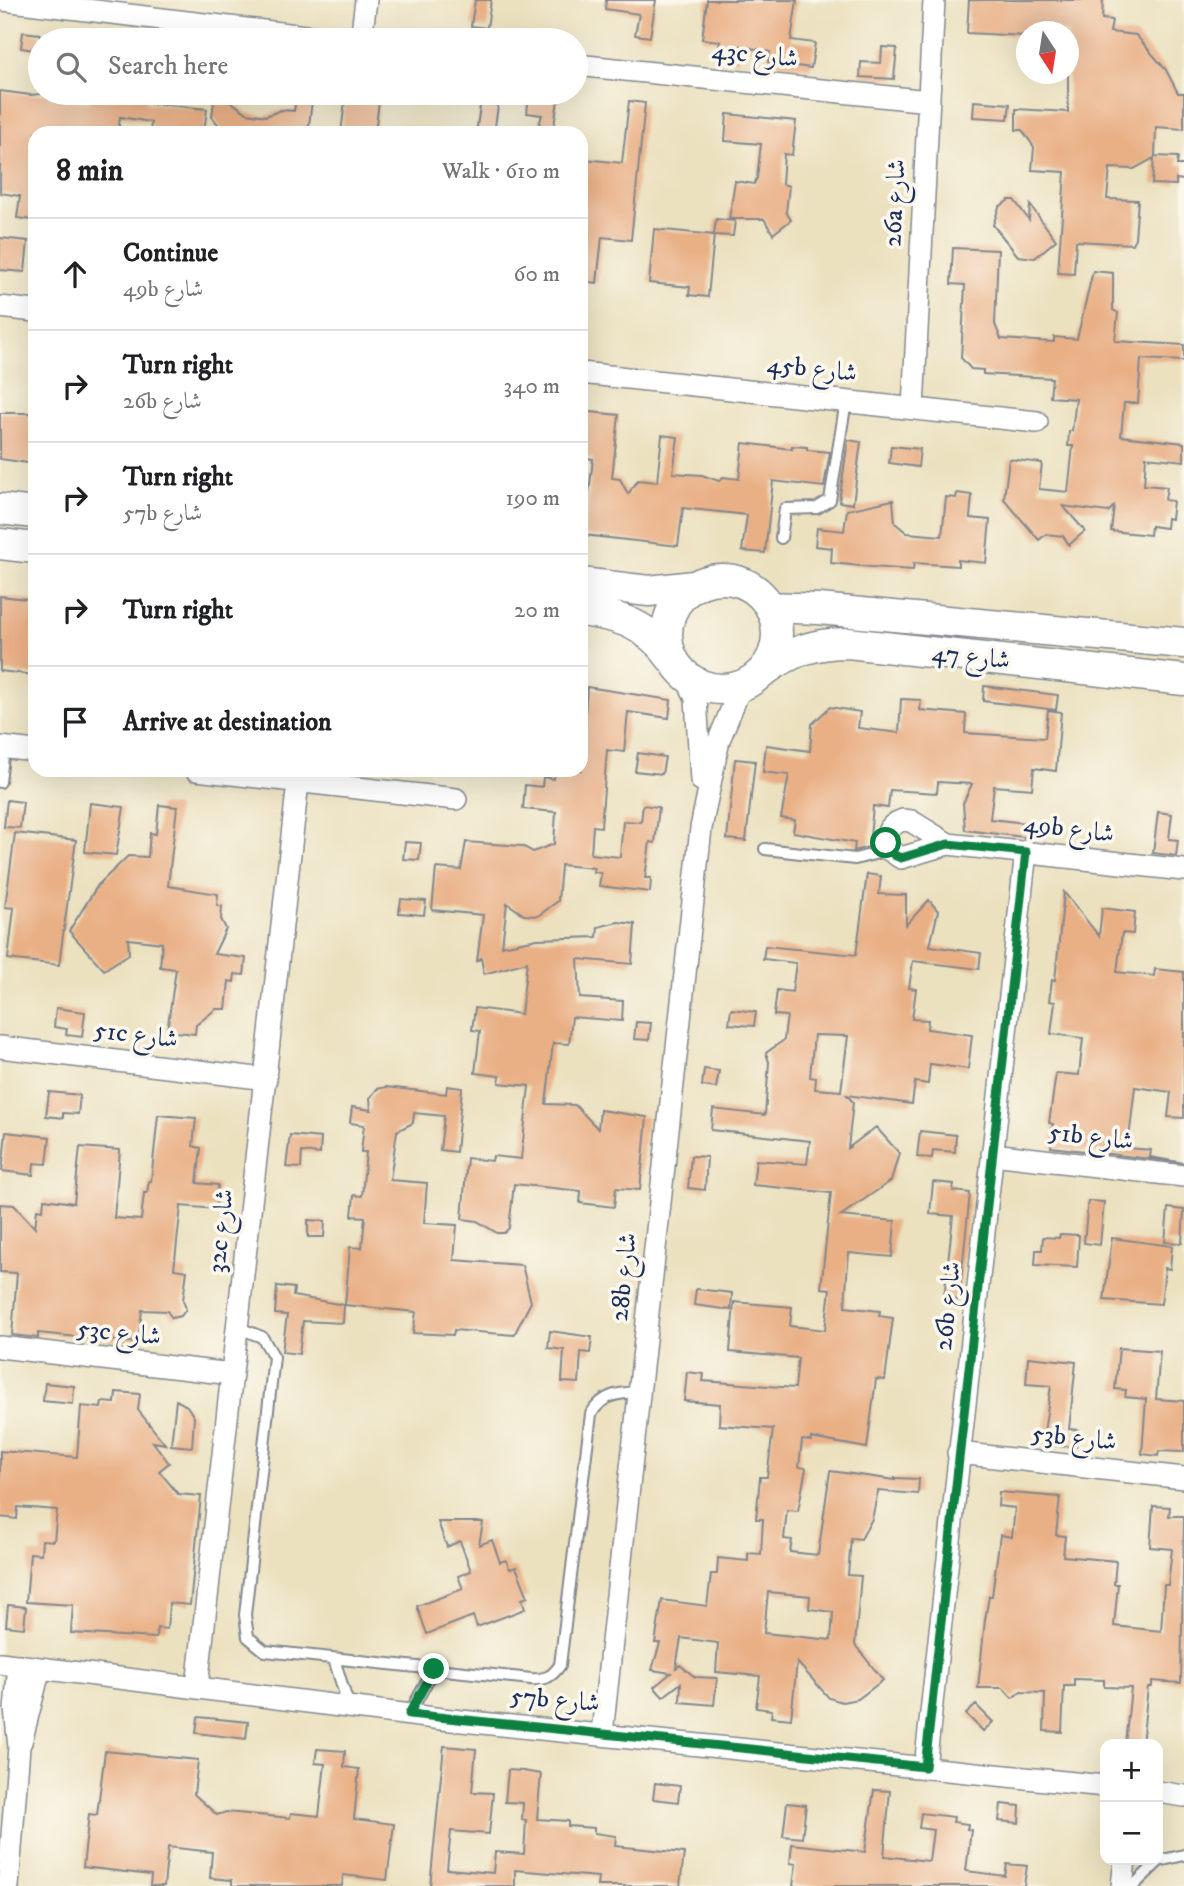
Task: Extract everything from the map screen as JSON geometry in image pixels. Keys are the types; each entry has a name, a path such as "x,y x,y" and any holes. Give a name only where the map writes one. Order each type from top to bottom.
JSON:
{"street":[{"path":"3,0 238,28"},
{"path":"362,28 366,0"},
{"name":"26a شارع","path":"913,408 934,0"},
{"name":"43c شارع","path":"588,66 929,102"},
{"path":"0,307 28,310"},
{"name":"45b شارع","path":"588,374 1037,422"},
{"path":"0,509 28,512"},
{"path":"0,544 28,547"},
{"path":"588,584 641,591 694,586 709,581 741,582 754,590 770,607 777,635 774,654 752,679 722,689 703,686 681,670 648,631 628,620 588,612"},
{"path":"681,670 668,647 669,621 681,597 694,586"},
{"name":"شارع 47","path":"770,607 819,609 1184,643"},
{"name":"شارع 47","path":"752,679 787,654 807,647 848,643 1184,680"},
{"name":"28b شارع","path":"681,670 696,698 700,727 701,828"},
{"name":"28b شارع","path":"602,1732 701,828 719,740 752,679"},
{"path":"2,748 28,750"},
{"path":"256,777 298,782 323,777 456,799"},
{"name":"32c شارع","path":"197,1687 298,782"},
{"name":"49b شارع","path":"948,844 911,821 903,820 889,828 886,836 889,850 894,855 908,857 948,844 1184,870"},
{"name":"26b شارع","path":"925,1767 1026,852"},
{"name":"51c شارع","path":"0,1048 266,1079"},
{"name":"51b شارع","path":"992,1154 1184,1176"},
{"name":"53c شارع","path":"0,1347 232,1374"},
{"name":"53b شارع","path":"958,1453 1184,1478"},
{"path":"8,1886 5,1863 19,1747 20,1665"},
{"name":"57b شارع","path":"20,1665 409,1714 1100,1785"},
{"path":"1163,1794 1184,1796"},
{"path":"1122,1886 1124,1865"}],"lane":[{"path":"780,538 785,509 817,508 830,500 846,401"},
{"path":"0,782 2,748"},
{"path":"765,849 855,859 889,850"},
{"path":"239,1328 262,1337 274,1357 245,1615 248,1637 265,1651 543,1680 553,1675 560,1665 591,1414 605,1398 615,1394 640,1392"},
{"path":"334,1659 349,1707"},
{"path":"409,1714 434,1669"},
{"path":"1133,1886 1159,1861 1184,1855"}],"building":[{"path":"475,0 491,0 487,28 471,26"},
{"path":"606,0 656,0 650,37 635,35 639,14 605,9"},
{"path":"707,0 797,0 791,40 815,43 811,68 768,62 770,52 741,46 738,61 716,56 720,41 702,39"},
{"path":"969,0 1103,0 1102,19 1112,20 1110,32 1136,35 1166,70 1178,93 1184,93 1184,129 1156,127 1155,156 1178,157 1177,165 1184,165 1184,180 1176,179 1176,185 1152,184 1154,158 1134,169 1110,168 1107,199 1138,200 1135,238 1132,244 1076,241 1074,274 1058,273 1065,172 1032,170 1034,147 1022,130 1016,130 1016,109 1068,112 1068,84 1079,84 1079,21 1016,21 1016,35 967,33"},
{"path":"23,32 28,33 28,49 21,48"},
{"path":"882,47 897,48 894,79 860,77 861,62 881,63"},
{"path":"0,91 28,95 28,105 166,105 207,109 205,126 151,126 151,122 120,117 119,126 28,126 28,219 17,218 20,196 0,193"},
{"path":"629,101 645,103 631,240 602,237 597,283 588,282 588,159 622,163"},
{"path":"974,101 1010,104 1008,119 973,117"},
{"path":"214,105 236,105 247,113 266,116 281,110 294,111 295,105 312,105 309,126 219,126 212,117"},
{"path":"344,105 378,105 376,126 342,126"},
{"path":"480,105 498,105 495,126 477,126"},
{"path":"528,105 557,105 554,126 538,126 542,115 527,113"},
{"path":"727,114 796,121 792,155 784,154 782,184 789,186 786,212 791,220 773,234 764,219 729,219 735,181 754,184 757,178 761,144 725,141"},
{"path":"1009,200 1014,200 1029,220 1030,205 1056,240 1035,258 1018,256 993,225 999,207"},
{"path":"716,219 735,221 733,236 714,235"},
{"path":"654,229 714,235 708,297 689,295 690,287 649,283"},
{"path":"0,238 28,241 25,272 0,270"},
{"path":"953,248 998,250 995,324 1001,339 1054,342 1054,337 1077,339 1093,271 1113,273 1113,310 1118,313 1115,341 1184,345 1184,361 1141,359 1138,403 1124,403 1121,436 1184,443 1184,461 1146,457 1144,485 1167,487 1165,500 1173,501 1171,519 1167,518 1166,528 1151,526 1150,535 1111,531 1114,506 1108,512 1063,506 1085,531 1069,545 1063,536 1046,534 1039,540 1004,499 1009,459 1042,463 1039,489 1068,492 1073,446 1068,446 1069,431 1072,431 1076,399 1050,397 1052,378 983,374 983,370 971,369 961,358 965,285 951,284"},
{"path":"588,412 619,415 612,478 620,479 628,494 638,480 657,482 662,435 678,437 673,473 702,475 719,481 723,477 739,479 743,443 792,449 792,446 807,447 807,450 830,452 824,487 773,481 765,553 742,551 747,515 683,508 678,546 588,535 588,501 593,459 588,458"},
{"path":"0,413 28,413 28,463 0,459"},
{"path":"848,440 861,442 853,504 839,502"},
{"path":"891,446 920,449 918,467 889,463"},
{"path":"957,493 972,495 970,518 990,520 986,563 958,560 958,566 914,563 913,570 871,567 831,563 832,548 815,546 817,528 844,531 847,510 893,500 895,523 907,533 942,536 946,497 956,498"},
{"path":"0,596 28,599 28,674 0,671"},
{"path":"984,686 1058,695 1056,710 983,701"},
{"path":"588,687 671,700 669,718 628,712 624,752 607,750 601,827 593,826 591,854 620,857 623,821 641,822 643,805 659,807 655,843 650,842 645,878 651,878 650,892 599,886 601,873 593,872 594,868 561,865 558,901 538,916 524,915 507,903 502,946 537,939 597,937 598,927 618,922 635,924 632,964 578,959 580,998 623,1001 622,1021 572,1017 569,1044 553,1043 546,1104 575,1105 598,1129 600,1110 647,1117 640,1190 616,1188 614,1207 580,1203 581,1191 514,1184 509,1228 504,1233 497,1233 477,1221 462,1219 467,1158 492,1161 493,1156 521,1159 529,1086 499,1083 500,1076 475,1073 480,1031 472,1030 475,1008 521,1014 527,962 484,974 481,958 477,961 483,915 432,910 436,868 461,870 466,842 522,846 533,852 554,844 556,812 523,809 525,785 542,787 543,777 588,777"},
{"path":"901,699 921,700 920,710 966,714 965,733 1045,738 1048,710 1061,712 1056,771 1034,768 1032,789 994,786 990,819 1035,824 1032,838 965,830 963,803 972,784 938,782 937,793 890,790 888,808 873,806 869,847 854,851 855,843 793,832 795,820 781,818 789,775 763,772 766,745 810,751 812,724 830,707 860,712 858,728 899,733"},
{"path":"638,753 665,757 662,774 635,771"},
{"path":"735,759 755,761 746,841 727,839"},
{"path":"7,800 23,802 20,828 4,827"},
{"path":"90,803 124,807 116,855 85,852"},
{"path":"159,805 177,807 168,886 218,894 217,905 222,906 221,919 226,929 214,954 246,958 244,975 235,974 234,982 229,981 226,1009 216,1009 196,1025 195,1034 167,1031 176,969 160,967 162,943 128,939 129,954 104,970 69,931 98,885 128,856 148,857 150,833 156,834"},
{"path":"1158,812 1172,814 1169,839 1178,840 1176,856 1153,853"},
{"path":"15,833 76,840 59,965 8,959 14,908 5,907"},
{"path":"405,842 421,843 419,860 403,859"},
{"path":"867,874 881,876 879,894 906,895 906,925 929,900 938,911 930,946 981,953 979,969 913,961 909,988 916,989 912,1019 928,1020 927,1029 972,1035 968,1069 930,1064 928,1084 915,1082 912,1104 847,1095 853,1102 848,1148 876,1127 899,1153 891,1181 840,1216 895,1221 892,1257 849,1253 847,1275 845,1307 880,1311 879,1316 893,1318 885,1380 876,1379 867,1448 811,1438 811,1441 802,1440 799,1467 806,1468 798,1511 787,1510 784,1539 792,1540 790,1552 818,1555 830,1471 895,1480 919,1479 918,1494 878,1491 872,1519 861,1539 851,1538 848,1575 861,1576 855,1645 883,1680 858,1699 842,1702 829,1698 797,1662 791,1719 771,1717 772,1710 756,1708 760,1676 716,1672 718,1643 681,1638 676,1668 680,1665 695,1677 717,1678 714,1705 680,1702 681,1683 663,1697 654,1687 671,1673 652,1670 660,1643 655,1643 662,1600 707,1606 711,1574 717,1574 718,1558 748,1561 748,1553 761,1554 763,1519 756,1519 760,1477 767,1477 773,1429 719,1425 720,1404 684,1401 687,1372 704,1374 703,1381 795,1388 798,1358 730,1352 734,1302 792,1307 790,1326 825,1330 830,1289 821,1288 831,1193 753,1185 756,1160 807,1164 810,1141 711,1130 713,1109 765,1115 769,1062 766,1053 784,1040 787,1016 774,1015 777,990 792,992 796,963 763,959 765,946 856,955","holes":["814,1035 848,1036 841,1091 815,1089 816,1078 810,1077","768,1592 810,1596 809,1609 833,1612 831,1640 764,1633"]},
{"path":"1064,892 1099,936 1102,908 1135,912 1133,934 1122,933 1117,972 1154,976 1155,969 1184,972 1184,1118 1168,1117 1171,1092 1135,1087 1128,1148 1151,1150 1150,1157 1184,1163 1051,1147 1053,1124 1049,1123 1056,1073 1079,1075 1083,1038 1051,1034 1055,1002 1049,1001 1052,980 1055,980"},
{"path":"401,899 426,901 424,915 399,913"},
{"path":"56,1008 85,1012 82,1037 66,1035 67,1029 54,1027"},
{"path":"731,1009 756,1012 754,1026 729,1024"},
{"path":"636,1022 651,1023 649,1040 634,1039"},
{"path":"704,1069 719,1071 716,1088 702,1086"},
{"path":"447,1086 462,1088 456,1152 440,1150 444,1116 414,1113 413,1123 397,1131 390,1180 427,1183 424,1223 457,1225 454,1260 522,1265 531,1302 514,1335 454,1330 453,1335 413,1333 416,1312 345,1305 350,1247 362,1248 365,1217 352,1216 354,1195 362,1196 366,1152 361,1152 364,1125 350,1123 352,1107 371,1110 370,1098 377,1089 386,1087 446,1094"},
{"path":"49,1092 80,1095 78,1114 63,1113 63,1118 46,1116"},
{"path":"158,1115 196,1118 193,1146 201,1148 197,1183 218,1185 216,1209 181,1206 174,1269 187,1271 183,1300 186,1309 181,1316 172,1318 167,1311 142,1310 138,1343 38,1333 38,1338 12,1335 17,1273 0,1272 0,1204 14,1205 35,1228 37,1209 43,1210 44,1199 74,1203 80,1147 120,1150 114,1218 141,1220 144,1193 147,1193 151,1181"},
{"path":"920,1131 956,1135 955,1152 933,1150 932,1158 917,1157"},
{"path":"6,1132 50,1137 47,1164 34,1163 33,1175 2,1171"},
{"path":"290,1135 321,1138 320,1154 302,1152 301,1168 286,1167"},
{"path":"691,1156 707,1157 705,1190 688,1188"},
{"path":"933,1182 954,1184 953,1191 970,1193 959,1300 944,1298 953,1216 930,1214"},
{"path":"1088,1201 1104,1202 1100,1245 1084,1243"},
{"path":"1168,1208 1184,1210 1182,1243 1165,1242"},
{"path":"308,1220 325,1221 324,1237 308,1237"},
{"path":"1060,1234 1079,1235 1077,1267 1035,1265 1036,1250 1042,1250 1043,1237 1059,1238"},
{"path":"1112,1238 1172,1246 1170,1269 1165,1268 1161,1304 1104,1300"},
{"path":"277,1286 294,1288 293,1296 344,1305 343,1323 303,1321 299,1354 282,1352 287,1315 275,1314"},
{"path":"696,1289 732,1293 731,1310 694,1305"},
{"path":"550,1331 592,1337 590,1353 581,1352 579,1383 562,1382 564,1350 548,1348"},
{"path":"1119,1348 1160,1351 1156,1399 1184,1401 1184,1452 1159,1451 1158,1456 1142,1454 1146,1399 1125,1397 1126,1390 1115,1389"},
{"path":"1028,1357 1076,1362 1069,1429 1078,1430 1076,1447 1042,1445 1051,1386 1026,1384"},
{"path":"45,1383 74,1386 73,1404 43,1401"},
{"path":"116,1392 140,1394 138,1410 165,1444 153,1442 169,1463 159,1471 178,1494 201,1496 190,1605 169,1603 167,1629 157,1628 156,1638 71,1633 73,1605 26,1602 30,1553 41,1554 42,1540 54,1541 57,1510 18,1507 17,1519 0,1517 0,1451 77,1457 81,1406 101,1408 102,1402 115,1403"},
{"path":"176,1400 187,1406 194,1417 192,1447 171,1445"},
{"path":"999,1492 1060,1497 1056,1535 1065,1536 1063,1556 1116,1561 1114,1584 1118,1584 1114,1626 1161,1631 1164,1585 1168,1585 1172,1549 1150,1547 1153,1506 1170,1507 1169,1516 1184,1516 1181,1683 1152,1681 1152,1687 1148,1687 1143,1739 1126,1739 1131,1688 1104,1687 1104,1680 1074,1679 1074,1686 1064,1686 1062,1732 1044,1731 1045,1693 1021,1692 1012,1698 1003,1688 978,1688 985,1620 989,1596 992,1596 1000,1535 1012,1537 1015,1508 998,1506"},
{"path":"438,1522 483,1522 479,1545 492,1540 500,1562 506,1560 510,1569 516,1567 528,1597 522,1599 525,1609 477,1627 473,1616 427,1634 417,1606 463,1589 458,1576 471,1571 460,1541 447,1547"},
{"path":"8,1605 26,1607 24,1628 6,1626"},
{"path":"976,1705 993,1722 983,1731 966,1714"},
{"path":"198,1717 248,1722 246,1739 196,1733"},
{"path":"444,1746 476,1749 472,1792 493,1793 489,1834 451,1831 447,1869 493,1873 495,1852 524,1854 526,1820 522,1820 523,1803 505,1802 508,1770 523,1771 541,1774 537,1819 568,1821 568,1826 594,1828 594,1833 616,1836 615,1846 684,1853 680,1886 597,1886 598,1877 515,1870 515,1886 430,1886"},
{"path":"317,1749 345,1751 344,1767 359,1769 354,1819 394,1824 387,1880 343,1875 342,1886 232,1886 232,1880 210,1878 212,1852 168,1847 164,1886 150,1886 151,1875 83,1867 89,1814 97,1815 105,1751 198,1760 194,1794 217,1815 226,1812 290,1818 291,1813 319,1816 325,1764 315,1763"},
{"path":"655,1783 680,1786 678,1802 653,1799"},
{"path":"874,1790 890,1791 884,1856 929,1861 933,1830 919,1828 921,1813 954,1817 953,1822 968,1824 967,1829 971,1830 966,1871 1005,1876 1007,1864 1027,1866 1024,1886 793,1886 796,1864 790,1863 792,1844 865,1852"},
{"path":"787,1803 806,1805 802,1838 783,1836"},
{"path":"1001,1804 1020,1806 1019,1823 999,1821"}],"route":[{"path":"434,1669 409,1714 925,1767 1026,852 948,844 901,858 889,850 886,843"}]}
